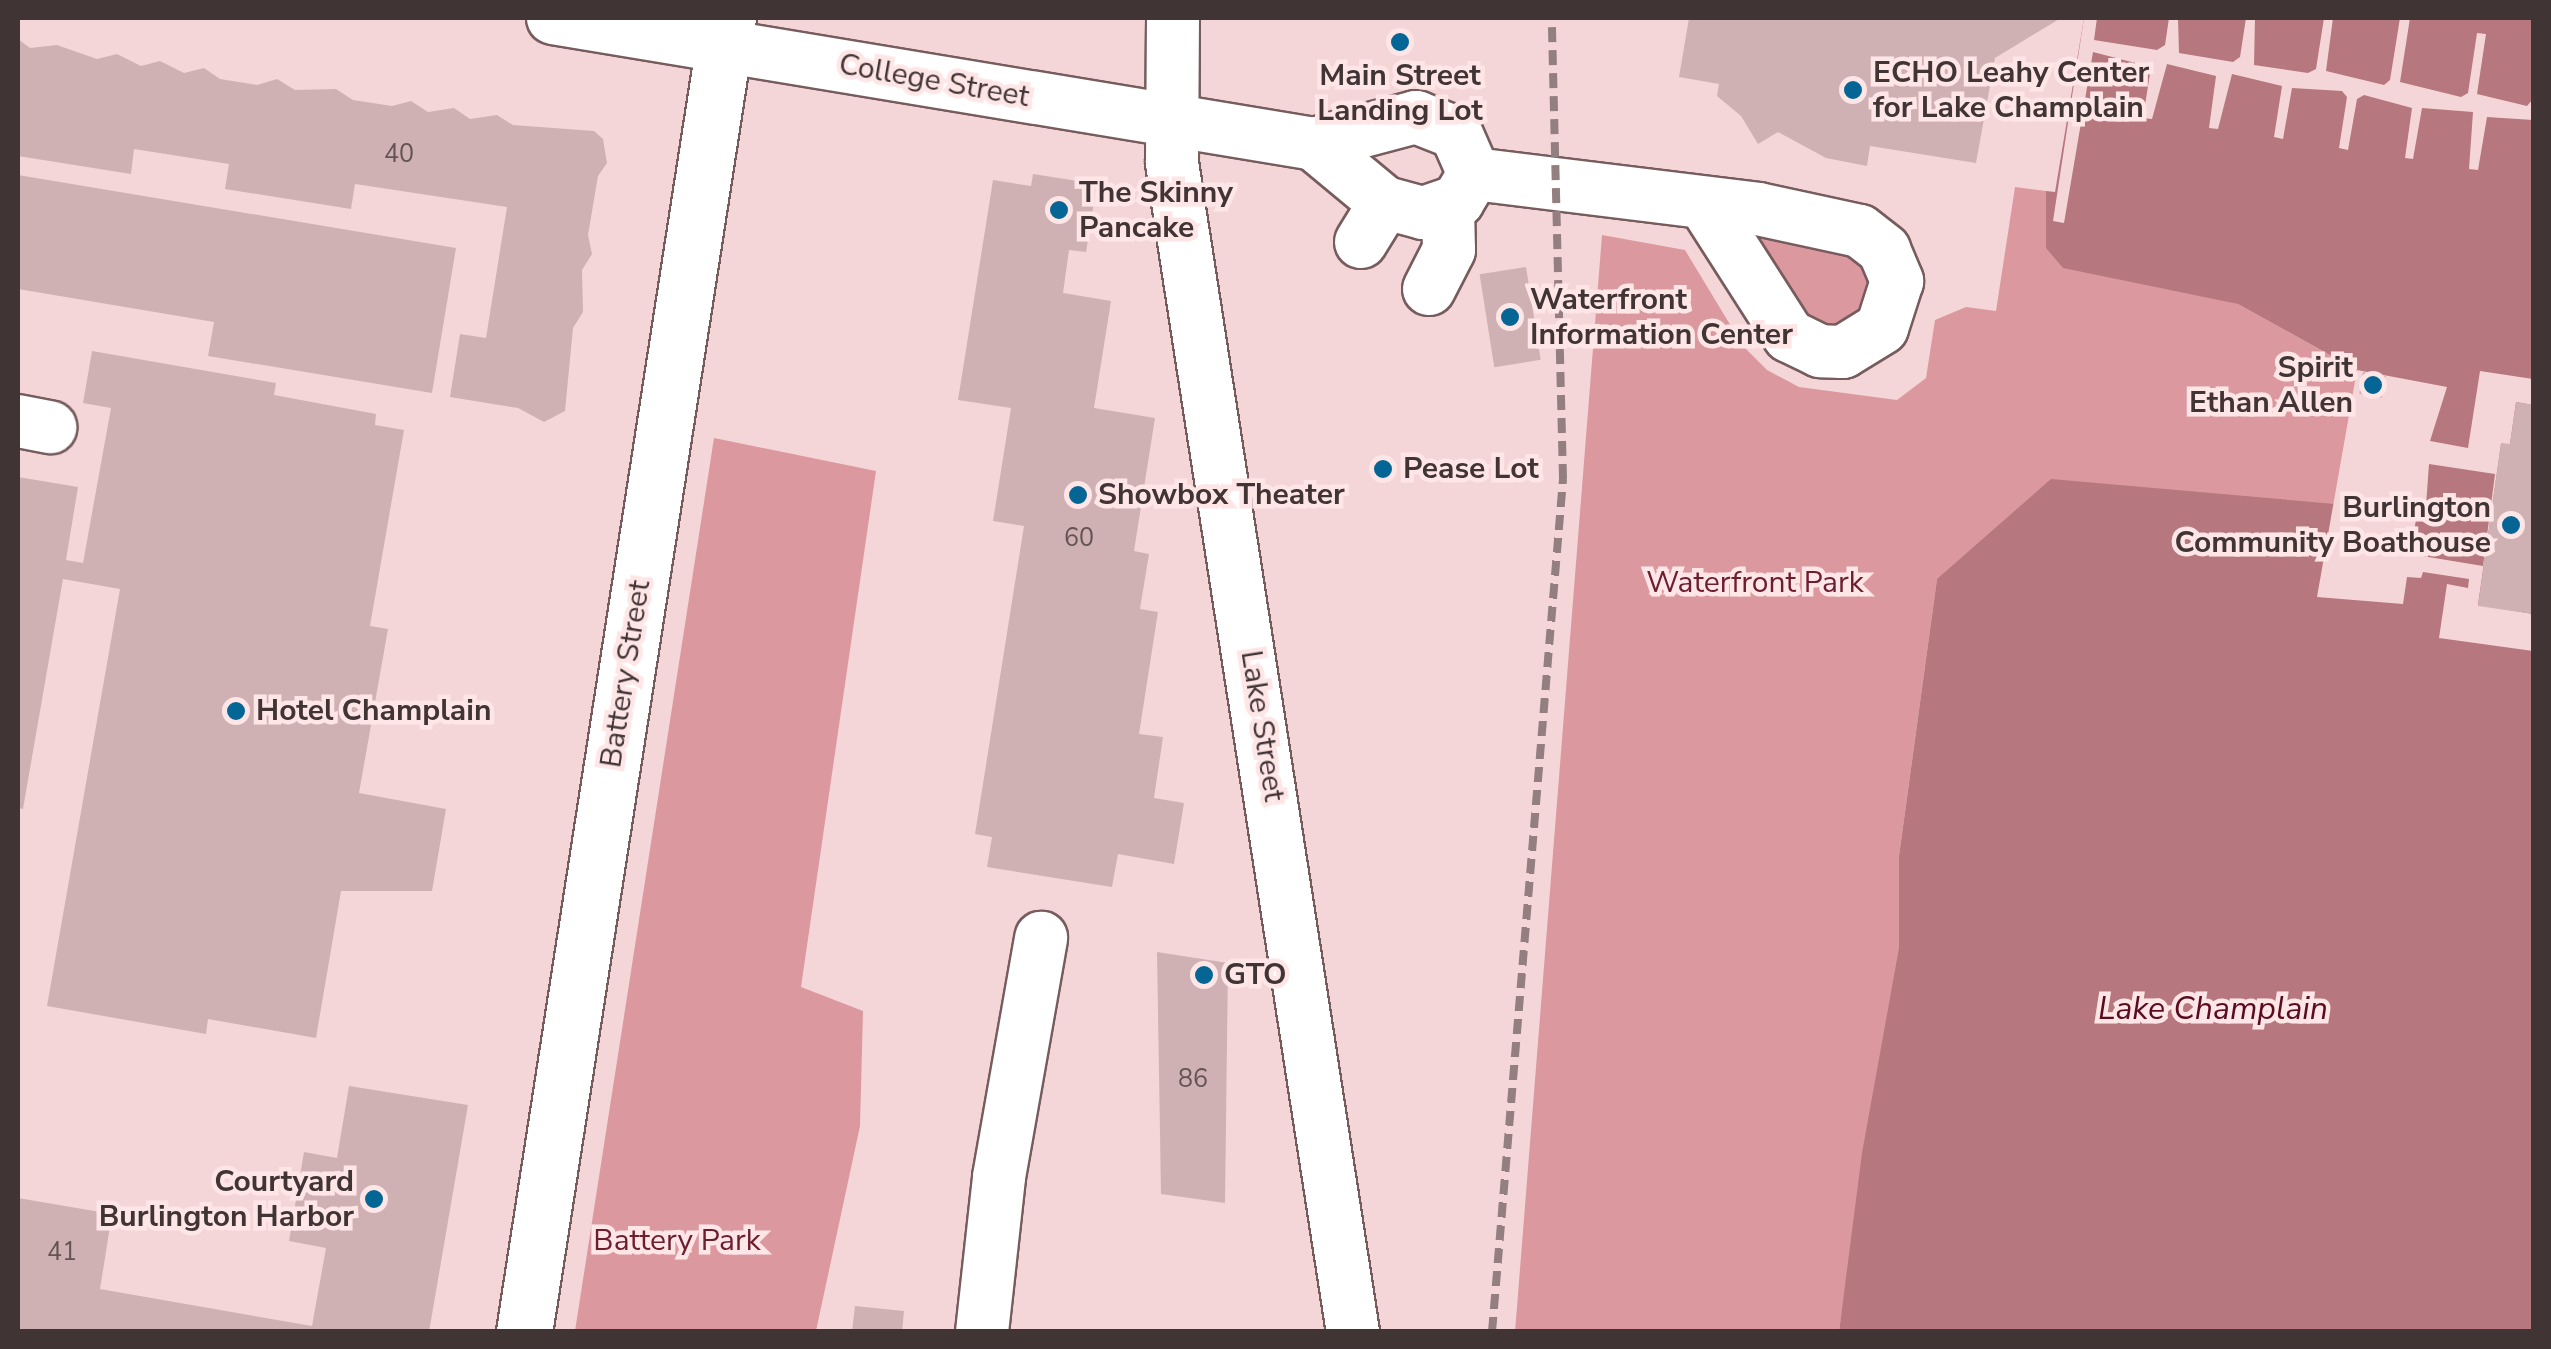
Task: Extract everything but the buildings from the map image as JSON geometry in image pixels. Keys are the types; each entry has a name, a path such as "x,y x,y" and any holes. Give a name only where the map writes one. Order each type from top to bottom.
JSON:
{"main road":[{"name":"Battery Street","path":"524,1332 726,31"}],"street":[{"name":"College Street","path":"553,18 726,31 1173,120 1314,144 1416,117 1456,133 1461,191"},
{"name":"Lake Street","path":"1174,18 1172,164 1353,1332"},
{"path":"1314,144 1373,222 1423,213 1461,191 1704,203"},
{"path":"1429,289 1450,250 1461,191"},
{"path":"982,1332 999,1176 1040,938"}],"green space":[{"name":"Waterfront Park","path":"2015,187 2046,191 2046,248 2238,304 2357,370 2334,505 1937,579 1899,856 1899,947 1920,954 1879,1065 1839,1331 1515,1332 1602,235 1685,250 1743,346 1767,370 1799,387 1897,400 1926,378 1935,320 1966,307 1996,311"},
{"path":"1758,233 1839,245 1873,273 1858,325 1817,332 1753,240"},
{"name":"Battery Park","path":"714,438 876,471 801,987 863,1011 860,1126 816,1331 575,1331"}],"water":[{"name":"Lake Champlain","path":"2084,18 2533,18 2533,1331 1839,1332 1862,1153 1899,948 1899,856 1937,579 2051,479 2335,504 2357,370 2238,304 2063,268 2046,248 2046,191 2055,192"}],"pier":[{"path":"2084,18 2097,18 2094,40 2157,50 2165,45 2169,18 2178,18 2179,53 2233,62 2240,57 2246,18 2255,18 2254,65 2308,73 2316,69 2324,18 2333,18 2326,71 2384,85 2390,80 2400,18 2410,18 2400,82 2461,97 2468,93 2477,33 2486,34 2477,94 2527,106 2533,99 2533,120 2487,117 2478,170 2469,169 2473,112 2422,108 2413,159 2405,158 2412,108 2364,95 2357,99 2348,150 2339,148 2347,97 2342,91 2292,88 2283,139 2274,137 2282,86 2232,74 2218,129 2209,128 2216,76 2167,64 2152,119 2143,118 2151,67 2093,52 2064,223 2053,221"},
{"path":"2357,370 2447,387 2430,441 2468,448 2480,371 2533,379 2533,405 2516,402 2510,444 2501,444 2478,605 2533,614 2533,651 2439,638 2447,584 2468,588 2469,579 2423,572 2421,578 2407,577 2403,604 2317,597","holes":["2429,464 2495,474 2483,566 2410,554 2416,520 2425,520"]}],"railway":[{"path":"1492,1332 1563,479 1552,18"}],"place":[{"name":"Main Street Landing Lot","path":"1400,42"},
{"name":"ECHO Leahy Center for Lake Champlain","path":"1853,90"},
{"name":"The Skinny Pancake","path":"1059,210"},
{"name":"Waterfront Information Center","path":"1510,317"},
{"name":"Spirit Ethan Allen","path":"2373,385"},
{"name":"Pease Lot","path":"1383,469"},
{"name":"Showbox Theater","path":"1078,495"},
{"name":"Burlington Community Boathouse","path":"2511,525"},
{"name":"Hotel Champlain","path":"236,711"},
{"name":"GTO","path":"1204,975"},
{"name":"Courtyard Burlington Harbor","path":"374,1199"}]}
